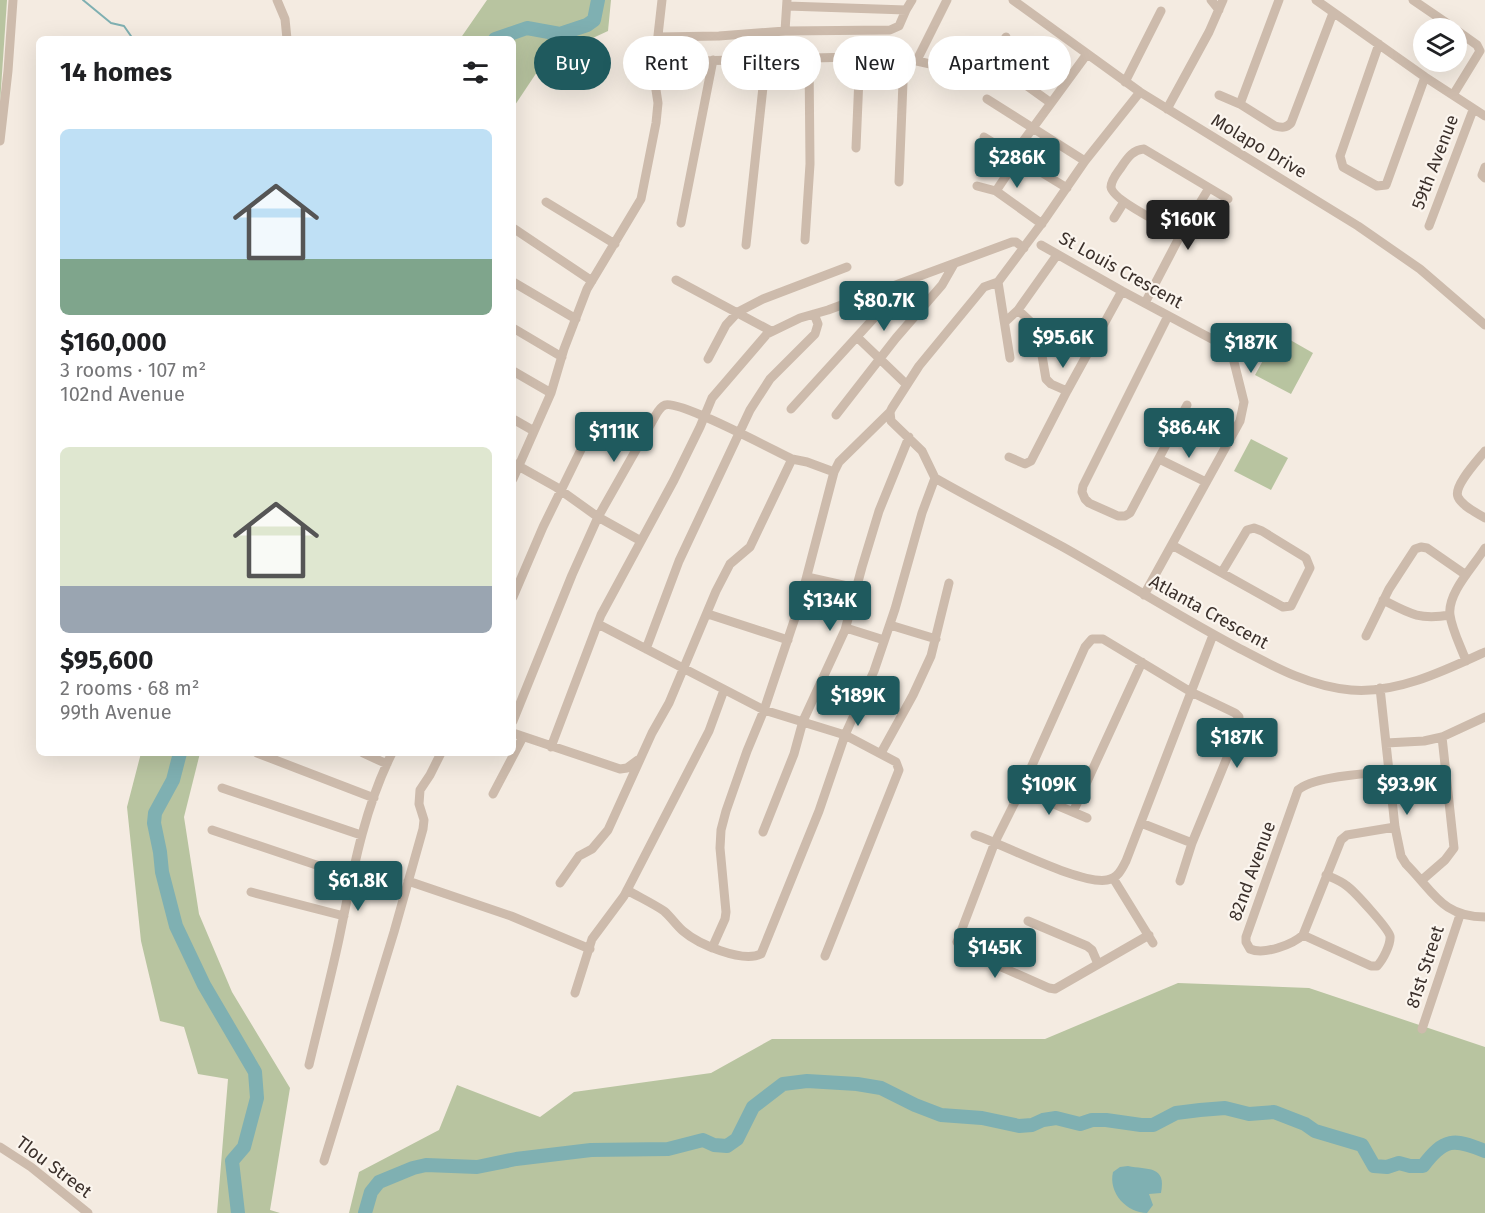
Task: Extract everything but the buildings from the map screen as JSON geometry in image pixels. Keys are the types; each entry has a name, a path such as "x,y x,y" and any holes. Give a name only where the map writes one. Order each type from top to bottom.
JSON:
{"street":[{"path":"0,141 13,0"},
{"path":"276,0 285,19 287,36"},
{"path":"658,36 662,0"},
{"path":"709,36 785,31 890,30 899,26 912,0"},
{"path":"928,63 917,60 947,0"},
{"name":"Molapo Drive","path":"1013,0 1167,110 1366,232 1420,269 1485,325"},
{"path":"1024,8 1033,0"},
{"path":"1210,0 1219,10"},
{"path":"1167,110 1223,0"},
{"path":"1240,104 1279,0"},
{"path":"1316,0 1473,110 1485,116"},
{"path":"1413,0 1439,18"},
{"path":"785,31 787,3 906,10"},
{"path":"1125,82 1161,11"},
{"path":"1219,95 1240,104 1275,126 1285,127 1292,123 1333,13"},
{"path":"1454,95 1480,51 1477,45 1467,38"},
{"path":"1380,44 1340,156 1343,167 1377,186 1386,185 1425,76"},
{"path":"996,190 1033,128 1087,54"},
{"path":"709,60 721,60"},
{"path":"681,223 713,60"},
{"path":"641,541 598,517 562,491 516,465 551,393 562,357 592,281 641,199 656,123 658,103 656,90"},
{"path":"746,245 763,90"},
{"path":"805,240 810,164 809,90"},
{"path":"856,148 858,90"},
{"path":"899,182 903,90"},
{"path":"1033,90 1051,103"},
{"path":"712,948 726,912 720,848 721,830 788,640 834,472 839,462 890,412 906,384 984,287 998,282 1042,224 1085,161 1140,92"},
{"path":"987,99 1085,161"},
{"name":"59th Avenue","path":"1428,226 1473,110"},
{"path":"984,137 1067,188"},
{"path":"1181,234 1124,202 1113,192 1111,186 1129,155 1144,149 1228,199"},
{"path":"1485,167 1482,174 1485,178"},
{"path":"977,186 996,190 1042,224"},
{"path":"1145,303 1181,234 1209,188"},
{"path":"546,202 615,244"},
{"path":"1114,218 1124,202"},
{"path":"516,230 592,281"},
{"path":"551,747 598,624 674,480 712,398 771,331 1012,242 1024,248"},
{"name":"St Louis Crescent","path":"1041,245 1225,346 1233,358 1244,402 1240,422 1144,595"},
{"path":"1005,322 1018,310 1057,255"},
{"path":"836,415 880,358 942,285 954,264"},
{"path":"708,359 726,325 738,312 764,298 847,267"},
{"path":"676,280 771,331"},
{"path":"998,282 1010,358"},
{"path":"791,409 903,283"},
{"path":"516,284 576,319"},
{"path":"1009,457 1025,464 1031,461 1122,291"},
{"path":"1018,310 1038,332 1046,379 1051,384 1067,391"},
{"path":"646,649 679,561 750,410 770,379 815,334 818,324 814,314"},
{"path":"1168,316 1083,486 1084,499 1118,516 1125,516 1133,508 1188,405"},
{"path":"516,330 562,357"},
{"path":"857,337 906,384"},
{"path":"516,373 551,393"},
{"path":"516,714 598,517 664,405 704,417 792,459 834,472"},
{"path":"627,890 665,912 681,930 694,940 712,948 746,957 753,958 760,954 819,811 844,735 874,670 935,478 922,451 891,421 890,412"},
{"path":"516,590 543,527 596,419"},
{"path":"516,420 534,431"},
{"path":"763,832 794,754 803,721 846,628 856,588 887,490 909,437"},
{"path":"1485,451 1457,491 1458,497 1463,502 1485,519"},
{"path":"560,883 579,856 592,849 608,830 640,758 684,670 716,591 730,564 750,547 792,459"},
{"path":"1159,459 1206,482"},
{"name":"Atlanta Crescent","path":"935,478 1062,547 1213,635 1287,674 1308,682 1350,690 1380,688 1415,681 1485,652"},
{"path":"1172,545 1283,607 1291,606 1296,599 1310,568 1306,558 1254,528 1247,530 1241,537 1222,572"},
{"path":"1366,636 1383,600 1415,549 1427,549 1466,575"},
{"path":"1466,661 1450,615 1454,596 1466,575 1484,552"},
{"path":"807,577 856,588"},
{"path":"881,753 913,695 931,656 949,583"},
{"path":"1383,600 1418,617 1432,618 1450,615"},
{"path":"708,614 788,640"},
{"path":"598,624 764,710 844,735 896,762 899,770 825,956"},
{"path":"890,625 936,639"},
{"path":"846,628 885,640"},
{"path":"975,836 1086,879 1107,880 1120,873 1213,635"},
{"path":"1113,878 1151,939 1098,963 1060,987 1049,988 963,950 959,946 957,939 995,842 1088,642 1097,638 1191,692 1235,713 1240,720 1238,731 1192,843 1180,881"},
{"path":"1072,812 1142,662"},
{"path":"1380,688 1395,827 1401,856 1447,908 1460,915 1485,917"},
{"path":"575,993 592,939 627,890 709,731 724,690"},
{"path":"1386,743 1424,741 1443,737 1485,717"},
{"path":"516,734 620,769 627,768 640,758"},
{"path":"516,750 523,736"},
{"path":"1422,880 1445,860 1454,848 1443,737"},
{"path":"265,756 374,798"},
{"path":"370,756 387,764"},
{"path":"309,1065 361,835 391,756"},
{"path":"324,1161 423,830 424,820 419,804 420,790 440,756"},
{"path":"493,794 513,756"},
{"name":"82nd Avenue","path":"1303,935 1297,941 1261,952 1250,949 1246,942 1298,790 1304,784 1318,781 1390,771"},
{"path":"222,788 361,835"},
{"path":"1021,790 1087,818"},
{"path":"1141,823 1192,843"},
{"path":"1326,875 1346,885 1388,931 1389,942 1381,963 1377,966 1371,966 1303,935 1326,875 1341,840 1347,836 1395,827"},
{"path":"212,830 352,877"},
{"path":"408,881 511,916 590,949"},
{"path":"251,892 344,916"},
{"name":"81st Street","path":"1422,1029 1460,915"},
{"path":"1028,921 1087,946 1092,950 1098,963"},
{"name":"Tlou Street","path":"0,1147 22,1160 88,1213"}],"green space":[{"path":"0,0 7,0 0,103"},
{"path":"487,0 611,0 608,31 597,36 534,36 534,76 516,104 516,36 462,36"},
{"path":"1278,333 1313,353 1291,394 1255,375"},
{"path":"1251,439 1288,458 1271,490 1234,471"},
{"path":"140,756 199,756 184,817 199,914 232,992 290,1088 270,1210 280,1213 217,1213 228,1079 198,1074 184,1027 160,1021 141,941 127,807"},
{"path":"1178,983 1309,988 1485,1047 1485,1213 349,1213 359,1172 439,1130 457,1085 540,1117 574,1092 711,1073 772,1039 1045,1039"}],"water":[{"path":"1120,1167 1154,1170 1161,1178 1161,1193 1149,1194 1153,1205 1147,1213 1126,1206 1113,1187 1113,1172"}],"waterway":[{"path":"83,0 111,23 124,26 131,36"},
{"path":"504,36 527,28 560,34 587,25 594,20 598,0"},
{"path":"179,756 173,780 155,813 154,823 162,872 176,926 204,985 255,1072 257,1098 244,1147 232,1161 238,1213"},
{"path":"365,1213 371,1192 379,1182 426,1165 477,1167 516,1159 591,1150 668,1149 703,1140 714,1145 727,1146 737,1139 753,1107 783,1084 807,1081 881,1088 941,1115 982,1118 1019,1126 1056,1118 1080,1124 1092,1120 1106,1120 1153,1125 1176,1113 1225,1108 1249,1114 1274,1112 1305,1124 1315,1131 1362,1145 1374,1166 1387,1167 1399,1163 1423,1166 1437,1150 1450,1143 1465,1144 1485,1151"}]}
